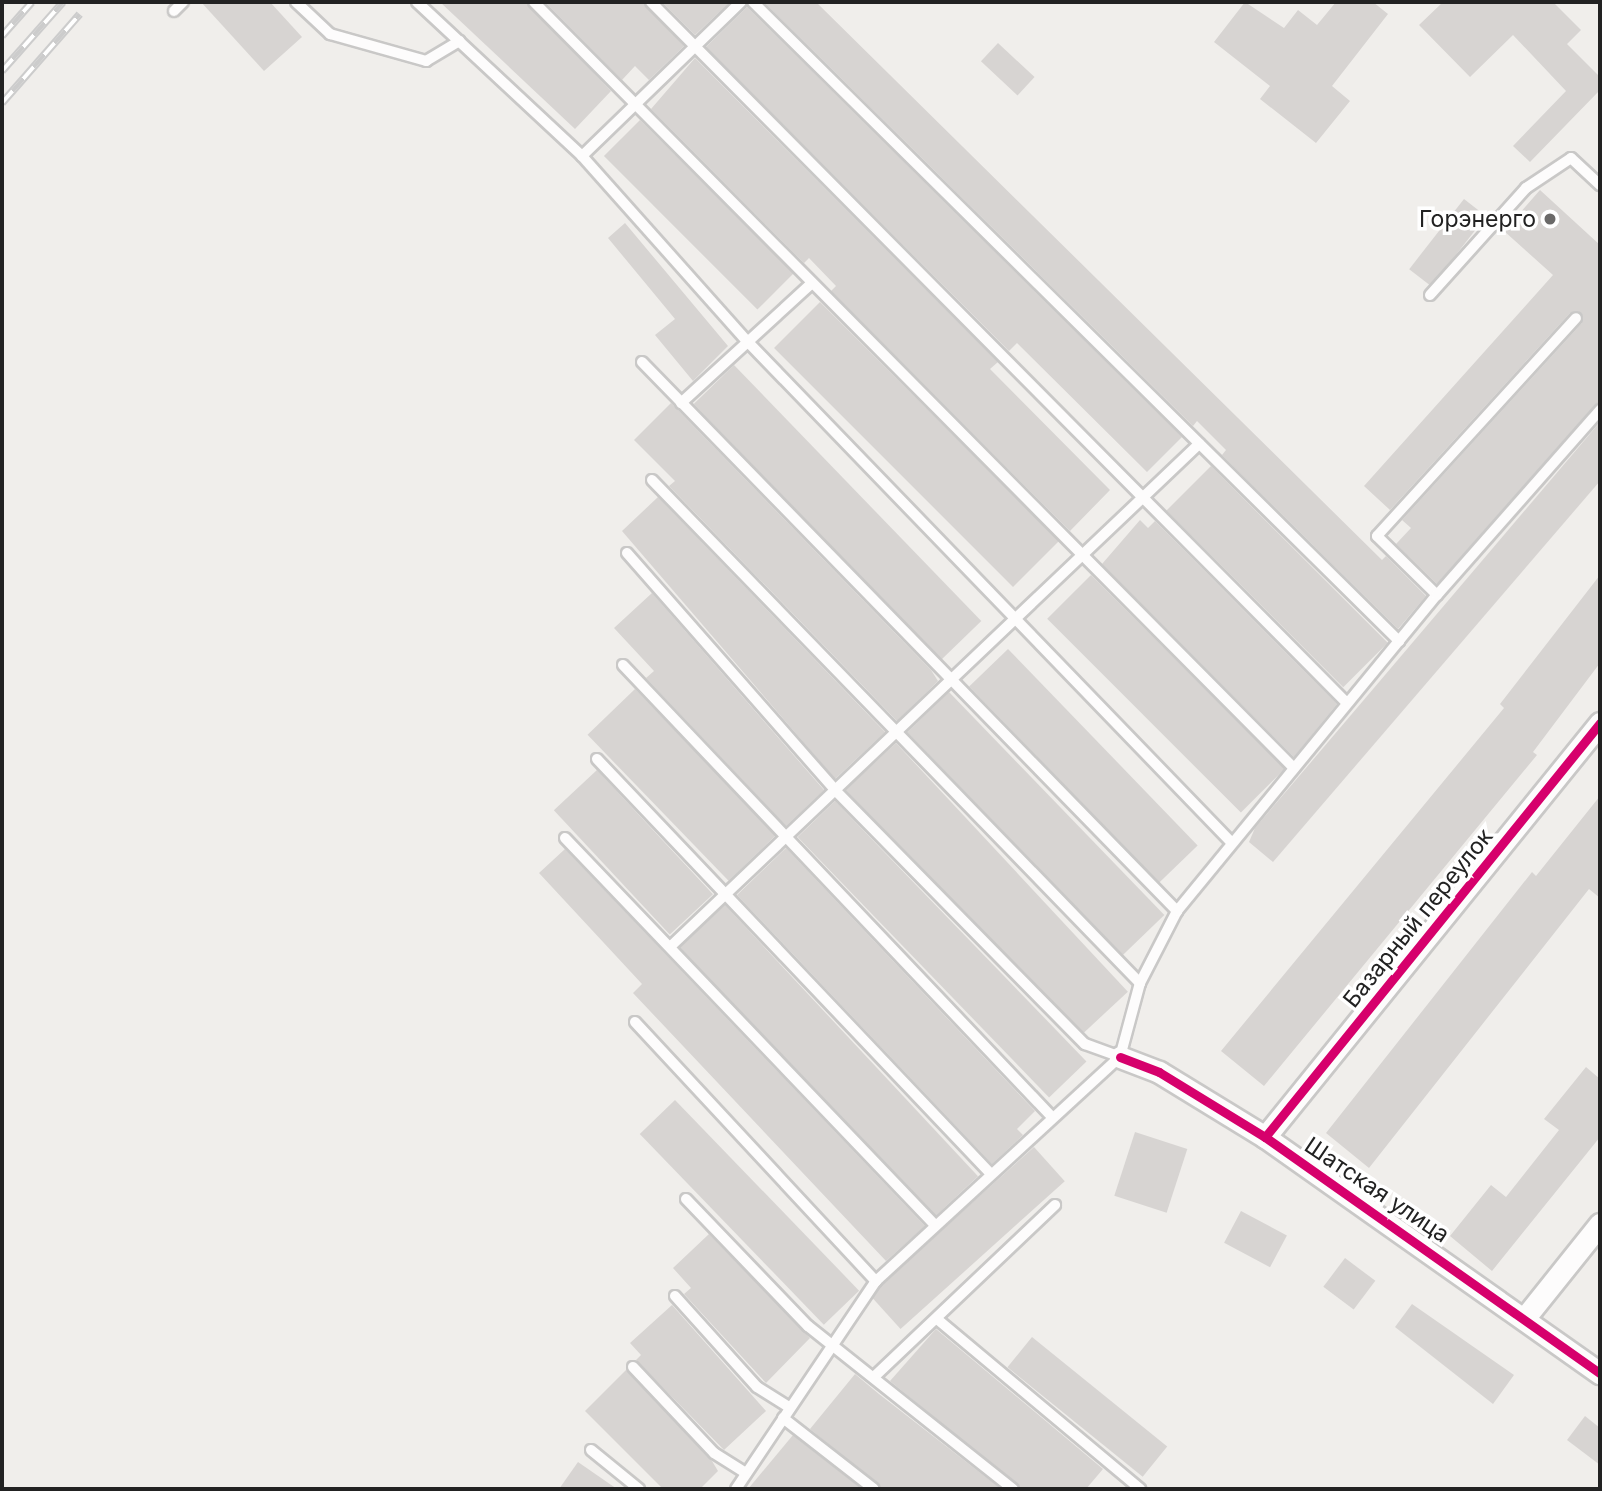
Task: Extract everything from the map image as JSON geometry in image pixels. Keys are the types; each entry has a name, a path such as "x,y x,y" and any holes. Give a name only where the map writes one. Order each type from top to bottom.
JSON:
{"street":[{"name":"Базарный переулок","path":"1265,1137 1600,723"},
{"name":"Шатская улица","path":"1120,1057 1159,1072 1265,1137 1527,1315 1600,1373"},
{"path":"1527,1315 1600,1224"}],"lane":[{"path":"174,11 183,2"},
{"path":"296,2 330,34 426,61 459,41"},
{"path":"417,2 582,156 747,341 1231,843"},
{"path":"534,2 640,103 810,285 1294,768"},
{"path":"652,2 1347,703"},
{"path":"582,156 640,103 741,2"},
{"path":"753,2 1399,641"},
{"path":"1430,295 1527,188 1571,158 1600,185"},
{"path":"681,403 810,285"},
{"path":"1437,595 1377,537 1576,318"},
{"path":"642,362 948,683 1177,911"},
{"path":"739,1488 746,1473 876,1281 990,1173 1120,1057 1140,983 1177,911 1437,595 1600,410"},
{"path":"671,946 1199,444"},
{"path":"652,480 1140,983"},
{"path":"627,553 834,789 1086,1044 1120,1057"},
{"path":"623,666 782,838 1052,1117"},
{"path":"597,759 727,892 990,1173"},
{"path":"565,838 935,1225"},
{"path":"635,1022 876,1281"},
{"path":"686,1199 832,1345 876,1375 1013,1489"},
{"path":"876,1375 1055,1205"},
{"path":"675,1296 757,1387 790,1408"},
{"path":"937,1319 1140,1489"},
{"path":"634,1367 714,1453 746,1473"},
{"path":"783,1418 874,1489"},
{"path":"591,1450 639,1489"}],"building":[{"path":"201,2 270,2 302,37 264,71"},
{"path":"440,2 526,2 611,91 575,129"},
{"path":"545,2 643,2 684,46 649,80 635,66 622,80"},
{"path":"662,2 730,2 695,35"},
{"path":"764,2 816,2 1382,560 1386,556 1426,596 1398,629 1222,455 1226,450 1197,421 1193,426"},
{"path":"1245,2 1284,28 1298,10 1317,25 1336,2 1373,2 1388,14 1332,86 1350,101 1316,143 1260,99 1270,86 1214,42"},
{"path":"1443,2 1553,2 1581,30 1567,44 1600,77 1600,90 1530,162 1513,146 1566,91 1513,35 1470,77 1419,25"},
{"path":"747,7 1182,437 1147,472 1017,343 1009,351 706,47"},
{"path":"998,43 1035,77 1018,95 981,61"},
{"path":"695,58 998,362 990,369 1110,490 1070,531 831,291 836,286 809,258 804,263 651,109"},
{"path":"640,120 793,273 757,310 604,156"},
{"path":"1540,190 1600,245 1600,402 1437,584 1396,544 1411,528 1402,520 1582,323 1582,313 1570,313 1390,510 1364,486 1553,275 1504,231"},
{"path":"1464,199 1486,216 1431,286 1409,269"},
{"path":"625,223 728,346 693,381 655,335 675,319 608,238"},
{"path":"820,302 1059,541 1013,587 774,348"},
{"path":"734,365 981,621 941,660 694,404"},
{"path":"671,403 931,670 938,681 897,721 669,486 675,481 634,440"},
{"path":"1600,422 1600,481 1273,862 1249,842 1255,828"},
{"path":"1211,466 1388,643 1343,687 1166,511"},
{"path":"658,497 885,732 835,779 622,531"},
{"path":"1140,520 1148,528 1155,521 1337,704 1294,757 1102,564"},
{"path":"1091,575 1285,769 1241,813 1047,619"},
{"path":"1600,575 1600,663 1533,752 1537,755 1264,1086 1221,1051 1504,708 1500,704"},
{"path":"652,593 824,790 786,826 646,678 654,671 614,628"},
{"path":"1008,649 1198,845 1159,883 969,687"},
{"path":"635,689 776,835 729,881 588,735"},
{"path":"949,692 1164,915 1123,955 907,732"},
{"path":"896,743 1128,992 1077,1039 846,790"},
{"path":"597,770 713,894 670,935 554,810"},
{"path":"1600,796 1600,898 1589,889 1369,1168 1326,1133 1532,872 1536,876"},
{"path":"835,801 1086,1061 1049,1098 798,837"},
{"path":"786,848 1035,1111 1017,1129 1023,1135 992,1164 737,895"},
{"path":"565,849 925,1226 886,1261 633,993 642,984 539,873"},
{"path":"725,905 978,1176 933,1219 680,947"},
{"path":"1586,1067 1600,1079 1600,1137 1492,1271 1450,1236 1491,1185 1506,1197 1559,1130 1544,1119"},
{"path":"675,1100 859,1291 824,1325 640,1134"},
{"path":"1135,1132 1187,1149 1167,1213 1114,1196"},
{"path":"1034,1147 1065,1181 901,1329 870,1295"},
{"path":"1241,1211 1287,1235 1270,1267 1224,1243"},
{"path":"709,1234 810,1338 766,1383 684,1294 691,1288 673,1268"},
{"path":"1345,1258 1375,1281 1354,1310 1323,1287"},
{"path":"1412,1304 1514,1375 1493,1404 1395,1327"},
{"path":"672,1305 766,1411 724,1450 636,1360 641,1355 630,1343"},
{"path":"936,1329 1103,1469 1086,1489 1021,1489 890,1381"},
{"path":"1032,1337 1167,1447 1143,1477 1007,1367"},
{"path":"626,1370 712,1461 718,1471 700,1489 663,1489 585,1411"},
{"path":"855,1374 1001,1489 882,1489 810,1429"},
{"path":"1585,1416 1600,1428 1600,1465 1567,1440"},
{"path":"793,1435 862,1489 748,1489"},
{"path":"578,1462 617,1489 559,1489"}],"railway":[{"path":"2,36 32,2"},
{"path":"2,71 63,2"},
{"path":"2,103 80,14"}],"cycle path":[{"path":"1265,1137 1600,723"},
{"path":"1120,1057 1159,1072 1265,1137 1600,1373"}],"place":[{"name":"Горэнерго","path":"1550,219"}]}
